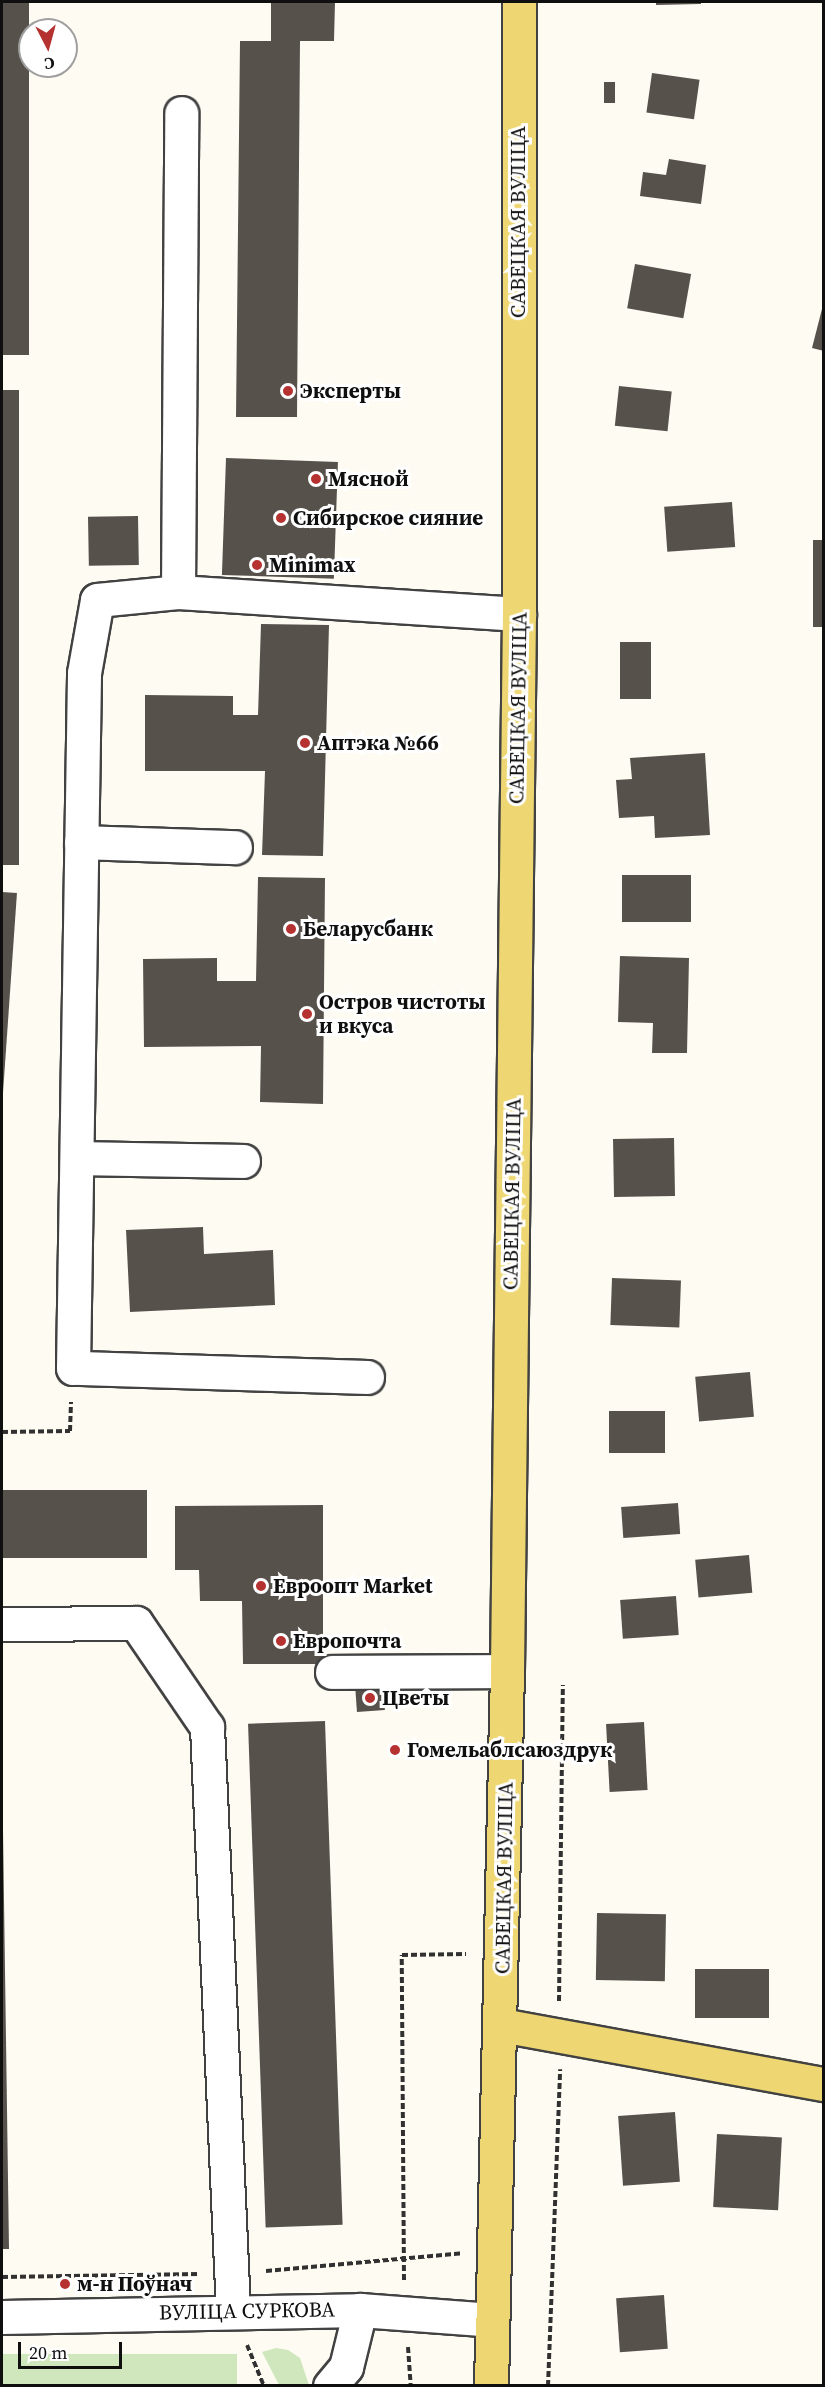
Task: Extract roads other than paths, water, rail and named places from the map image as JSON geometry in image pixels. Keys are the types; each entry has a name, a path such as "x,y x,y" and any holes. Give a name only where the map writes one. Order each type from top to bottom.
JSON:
{"main road":[{"name":"САВЕЦКАЯ ВУЛІЦА","path":"490,2385 503,1954 507,1671 519,614 519,2"},
{"path":"501,2025 824,2084"}],"street":[{"path":"178,592 181,112"},
{"path":"367,1377 73,1368 84,673 98,600 178,592 519,614"},
{"path":"81,842 235,847"},
{"path":"77,1158 243,1161"},
{"path":"2,1624 136,1623 207,1727 233,2310"},
{"path":"332,1672 507,1671"},
{"name":"ВУЛІЦА СУРКОВА","path":"2,2317 233,2310 360,2310 492,2320"},
{"path":"330,2385 346,2367 360,2310"}],"place":[{"name":"Эксперты","path":"288,391"},
{"name":"Мясной","path":"316,479"},
{"name":"Сибирское сияние","path":"281,518"},
{"name":"Minimax","path":"257,565"},
{"name":"Аптэка №66","path":"305,743"},
{"name":"Беларусбанк","path":"291,929"},
{"name":"Остров чистоты и вкуса","path":"307,1014"},
{"name":"Евроопт Market","path":"261,1586"},
{"name":"Европочта","path":"281,1641"},
{"name":"Цветы","path":"370,1698"},
{"name":"Гомельаблсаюздрук","path":"395,1750"},
{"name":"м-н Поўнач","path":"65,2284"}]}
